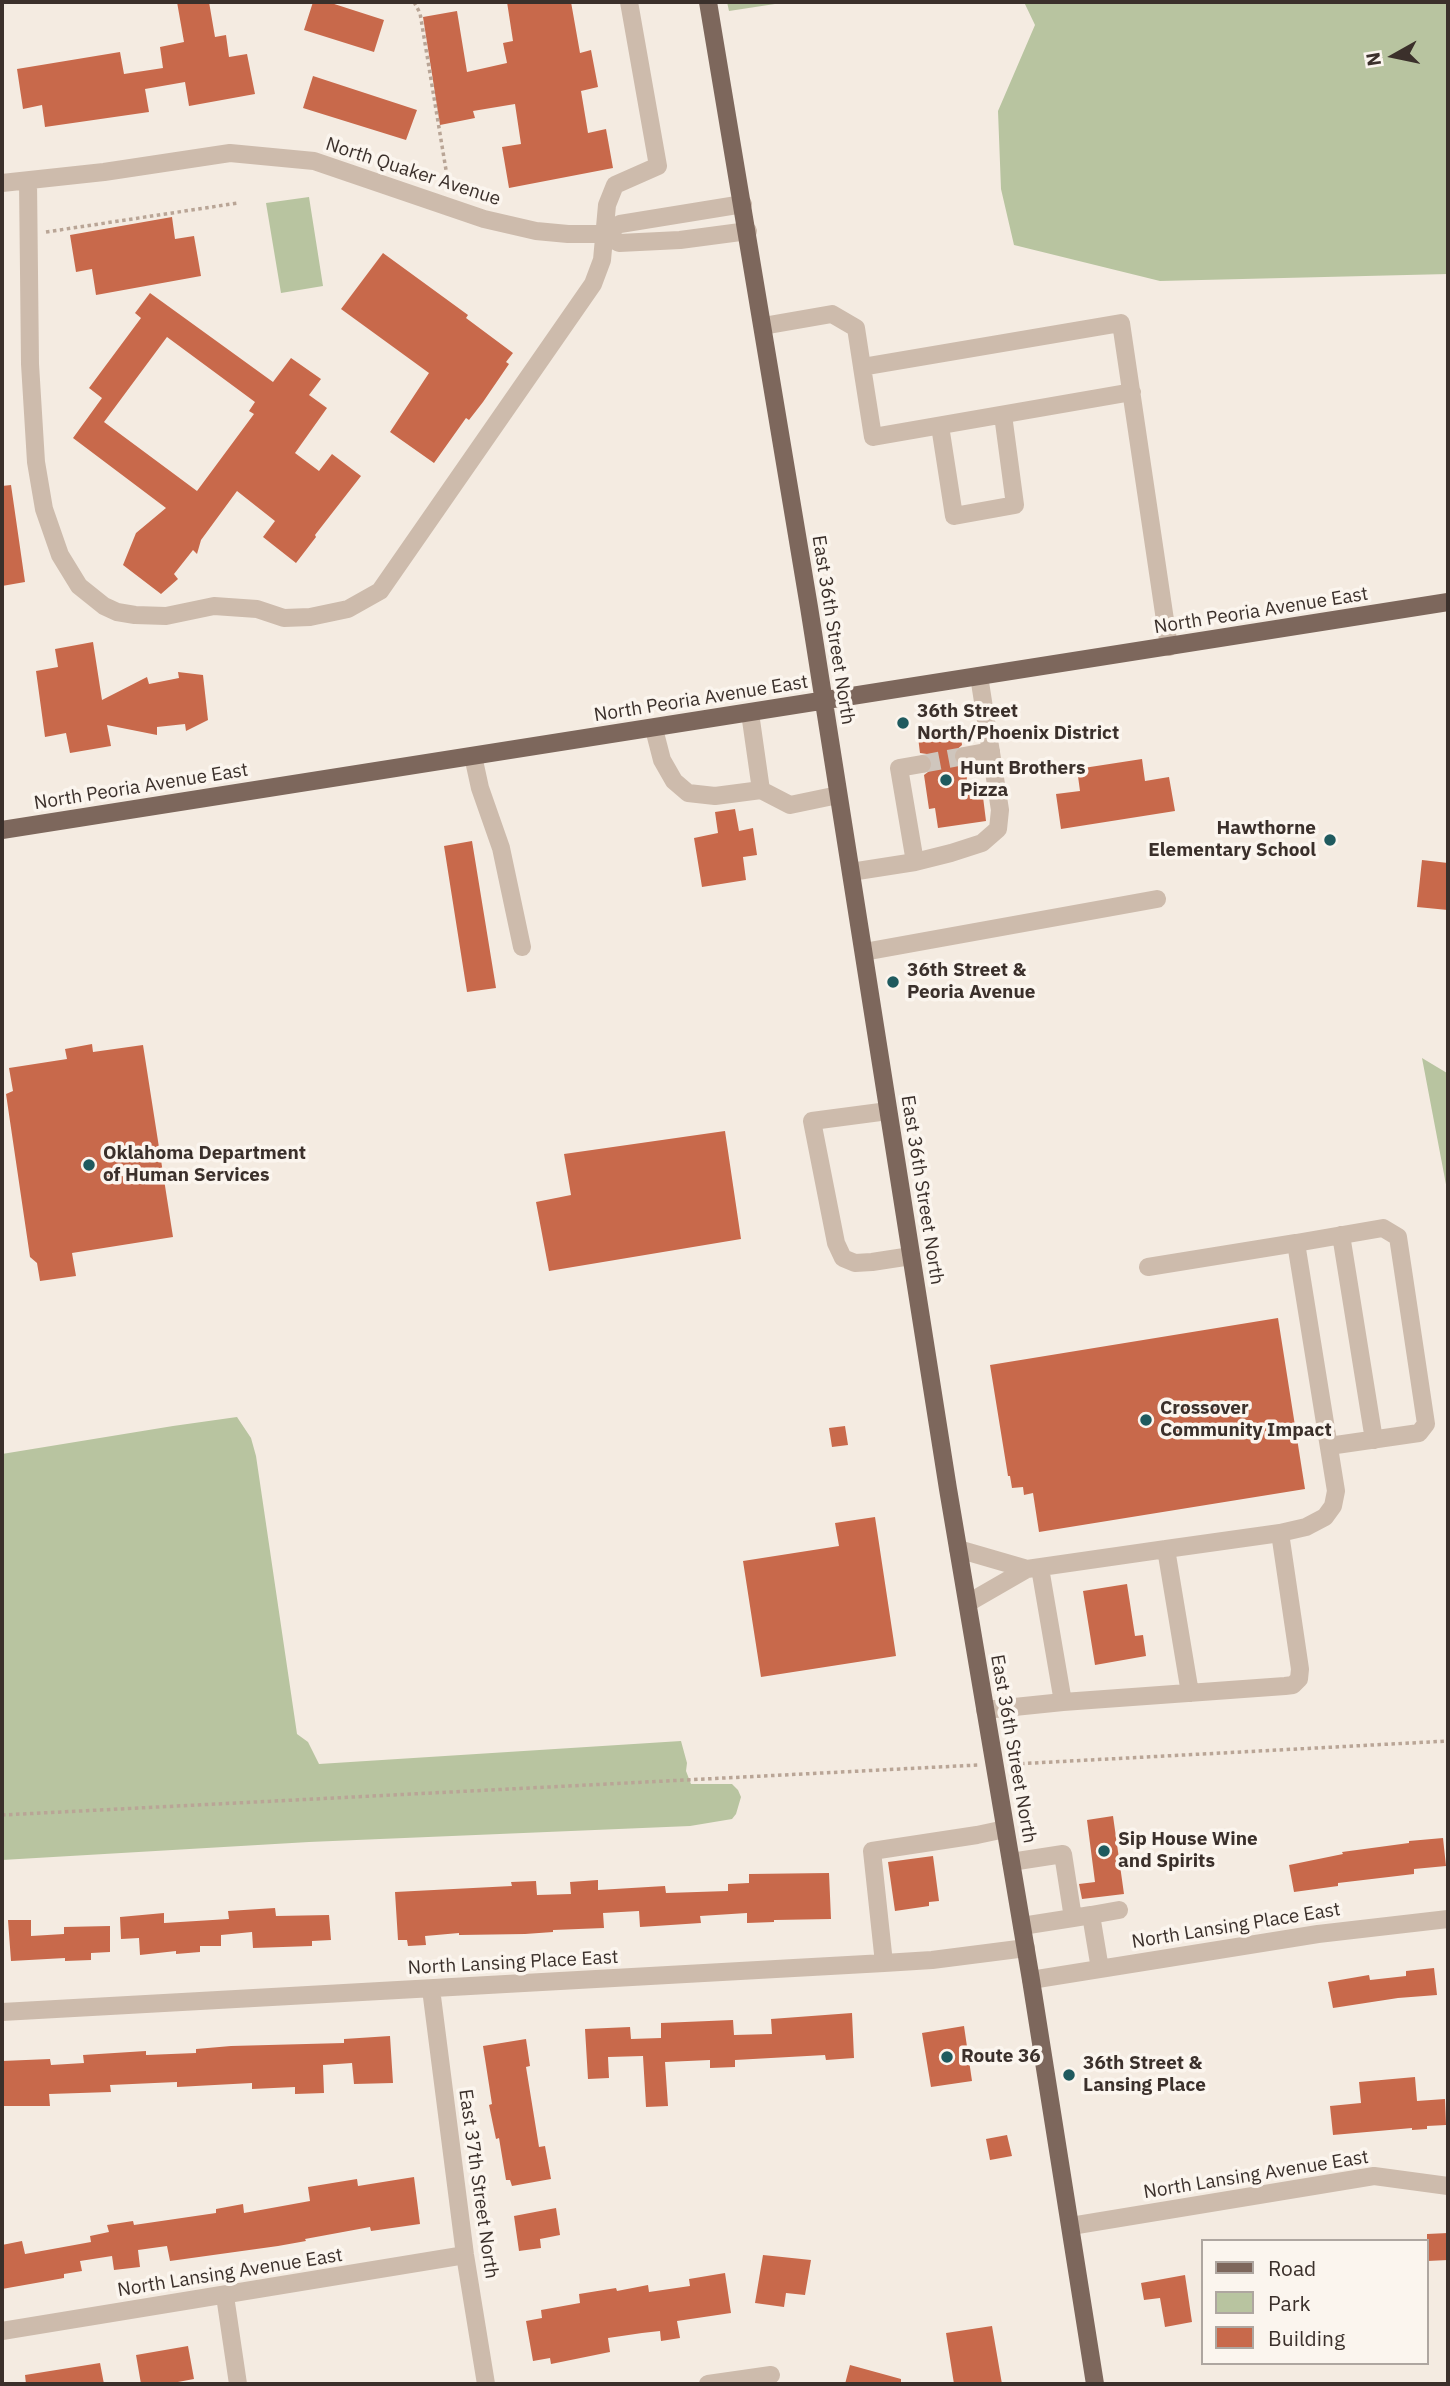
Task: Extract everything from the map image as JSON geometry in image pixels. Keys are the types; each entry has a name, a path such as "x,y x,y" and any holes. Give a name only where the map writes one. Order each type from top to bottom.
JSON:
{"main road":[{"name":"East 36th Street North","path":"708,2 764,326 958,1549 1026,1948 1095,2384"},
{"name":"North Peoria Avenue East","path":"2,830 1448,602"}],"street":[{"path":"28,181 30,364 37,462 44,509 60,555 79,586 104,606 117,612 135,615 166,617 214,606 257,609 284,618 310,617 348,609 380,591 593,285 602,260 607,205 615,185 658,166 629,2"},
{"name":"North Quaker Avenue","path":"2,183 230,153 314,161 485,219 536,231 603,234 619,243 680,240 748,231"},
{"name":"North Quaker Avenue","path":"603,234 620,224 743,204"},
{"path":"764,326 832,314 856,328 873,437 1132,392"},
{"path":"862,368 1121,323 1169,647"},
{"path":"940,426 954,516 991,510 1015,505 1003,415"},
{"path":"850,872 915,862 982,843 998,828 1000,810 979,676"},
{"path":"750,713 761,790"},
{"path":"654,729 662,760 674,781 688,793 715,796 761,790 790,805 838,795"},
{"path":"964,756 991,751"},
{"path":"473,756 480,788 501,848 522,947"},
{"path":"915,862 899,768 922,764"},
{"path":"864,953 1157,900"},
{"path":"888,1111 812,1121 836,1243 843,1258 855,1263 911,1256"},
{"path":"1148,1267 1383,1228 1398,1237 1426,1424 1419,1433 1329,1446"},
{"path":"1341,1235 1374,1440"},
{"path":"968,1603 1034,1568 1280,1533 1316,1524 1325,1517 1333,1506 1336,1491 1296,1243"},
{"path":"985,1710 1293,1685 1299,1679 1300,1668 1280,1533"},
{"path":"958,1549 1034,1568"},
{"path":"1166,1549 1189,1693"},
{"path":"1034,1568 1063,1702"},
{"path":"884,1963 872,1851 1005,1829"},
{"path":"1011,1862 1063,1854 1100,1969"},
{"path":"1022,1926 1119,1910"},
{"name":"North Lansing Place East","path":"1031,1980 1318,1934 1448,1919"},
{"name":"North Lansing Place East","path":"2,2012 933,1960 1026,1948"},
{"name":"East 37th Street North","path":"430,1989 465,2255 486,2384"},
{"name":"North Lansing Avenue East","path":"1071,2226 1374,2176 1448,2186"},
{"name":"North Lansing Avenue East","path":"2,2331 465,2255"},
{"path":"225,2296 239,2384"},
{"path":"708,2384 771,2375"}],"path":[{"path":"414,2 420,13 452,208"},
{"path":"29,231 52,232 239,204"},
{"path":"2,1815 1448,1741"}],"green space":[{"path":"727,2 788,2 729,11"},
{"path":"1024,2 1448,2 1448,274 1160,281 1014,245 1001,189 998,111 1035,25"},
{"path":"309,197 323,286 281,293 266,203"},
{"path":"1422,1058 1447,1073 1448,1195"},
{"path":"237,1417 251,1438 256,1456 297,1734 308,1742 319,1764 681,1741 691,1784 732,1784 738,1790 741,1797 732,1819 690,1826 309,1842 2,1860 2,1454"}],"building":[{"path":"177,2 209,2 215,37 226,35 229,57 247,54 255,94 189,106 185,82 145,89 149,112 45,127 42,105 23,109 17,69 120,52 124,74 163,68 160,47 184,42"},
{"path":"313,2 328,2 384,20 374,52 304,30"},
{"path":"507,2 571,2 580,53 591,50 598,87 581,91 588,133 606,129 613,168 509,188 502,147 521,144 515,104 473,111 475,118 440,125 423,17 457,11 467,72 507,63 503,43 513,41"},
{"path":"313,76 417,110 406,140 303,108"},
{"path":"172,217 175,239 194,236 201,276 96,295 92,269 76,272 70,235"},
{"path":"383,253 468,315 466,318 513,353 506,362 509,364 483,402 469,420 466,418 434,463 390,432 429,373 341,309"},
{"path":"150,293 273,382 291,358 321,379 309,395 327,408 295,453 319,471 332,454 361,476 296,563 263,537 275,521 237,491 201,540 197,554 193,550 174,574 178,579 161,594 123,565 136,533 166,508 73,438 102,398 89,388 141,318 135,313","holes":["167,337 255,402 249,411 254,414 197,491 104,422"]},
{"path":"11,485 25,582 2,586 2,486"},
{"path":"93,642 102,700 147,677 149,684 179,678 178,672 203,675 208,720 186,731 185,724 157,727 157,735 107,725 111,746 70,753 66,733 45,737 36,671 58,667 55,649"},
{"name":"Hunt Brothers Pizza","path":"960,731 962,745 954,752 953,759 956,764 965,767 970,799 983,797 986,821 938,828 935,808 929,809 924,775 932,769 933,761 927,754 920,753 918,737"},
{"path":"1142,759 1145,781 1169,777 1175,811 1061,829 1056,794 1080,791 1077,769"},
{"path":"735,809 739,831 753,828 757,855 743,857 746,880 702,887 694,838 718,833 715,812"},
{"path":"472,841 496,988 467,992 444,846"},
{"path":"1422,860 1448,863 1448,910 1417,907"},
{"name":"Oklahoma Department of Human Services","path":"92,1044 93,1052 143,1045 173,1237 72,1253 76,1276 40,1281 37,1263 30,1257 6,1094 13,1091 9,1068 67,1059 65,1049"},
{"path":"725,1131 741,1239 549,1271 536,1202 571,1195 564,1154"},
{"name":"Crossover Community Impact","path":"1278,1318 1305,1489 1039,1532 1033,1493 1024,1495 1023,1487 1012,1488 1008,1476 990,1365"},
{"path":"845,1426 848,1445 832,1447 829,1428"},
{"path":"875,1517 896,1656 761,1677 743,1561 839,1546 835,1523"},
{"path":"1127,1584 1135,1636 1143,1635 1146,1656 1095,1665 1083,1591"},
{"name":"Sip House Wine and Spirits","path":"1113,1816 1124,1894 1082,1899 1079,1884 1095,1882 1087,1820"},
{"path":"1443,1838 1446,1866 1414,1869 1414,1874 1338,1883 1338,1886 1294,1892 1289,1865 1343,1854 1342,1852"},
{"path":"933,1856 939,1901 929,1902 929,1906 895,1911 888,1862"},
{"path":"829,1873 831,1919 747,1923 747,1913 700,1916 701,1923 640,1927 639,1911 603,1913 604,1928 525,1934 459,1933 425,1936 426,1945 408,1946 407,1940 398,1940 395,1892 512,1886 511,1882 536,1881 537,1895 571,1894 570,1882 598,1880 598,1890 665,1886 666,1893 728,1891 728,1884 749,1883 749,1874"},
{"path":"275,1908 276,1916 329,1915 331,1940 312,1941 312,1946 253,1948 252,1932 221,1935 221,1946 200,1946 200,1952 176,1954 176,1951 140,1955 139,1938 121,1939 120,1917 164,1913 164,1923 229,1919 228,1911"},
{"path":"8,1920 31,1920 31,1936 64,1934 64,1927 110,1926 110,1952 91,1953 91,1960 65,1961 65,1958 11,1961"},
{"path":"1434,1968 1437,1995 1333,2008 1328,1982 1369,1975 1370,1980 1406,1976 1406,1971"},
{"path":"852,2013 854,2058 826,2060 825,2055 735,2060 735,2067 710,2068 710,2060 665,2062 668,2106 646,2107 643,2056 608,2057 609,2078 588,2079 585,2029 630,2027 631,2039 661,2038 661,2023 733,2020 734,2035 772,2034 771,2019"},
{"name":"Route 36","path":"964,2026 972,2081 931,2087 922,2033"},
{"path":"390,2036 393,2083 354,2084 352,2063 323,2065 324,2093 295,2094 295,2087 252,2089 252,2083 177,2087 177,2082 110,2085 111,2092 49,2094 50,2106 2,2106 2,2061 50,2059 51,2065 84,2063 83,2055 146,2051 146,2055 196,2053 196,2049 344,2043 344,2039"},
{"path":"526,2039 530,2066 526,2067 539,2147 545,2146 551,2179 512,2186 510,2180 506,2180 499,2138 496,2139 489,2105 492,2104 483,2046"},
{"path":"1415,2077 1417,2101 1445,2099 1446,2125 1427,2126 1427,2129 1333,2135 1330,2106 1361,2103 1359,2082"},
{"path":"1007,2135 1012,2156 990,2160 986,2139"},
{"path":"414,2177 420,2224 371,2231 370,2227 278,2246 170,2261 167,2246 138,2250 140,2267 114,2270 112,2256 80,2261 82,2271 64,2274 64,2278 2,2289 2,2245 22,2241 25,2254 91,2242 90,2236 109,2232 107,2225 133,2221 134,2225 216,2213 216,2209 243,2204 244,2213 310,2201 308,2187 357,2179 358,2186"},
{"path":"556,2208 560,2235 540,2239 541,2248 519,2251 514,2216"},
{"path":"1448,2233 1448,2260 1429,2261 1427,2234"},
{"path":"763,2255 811,2260 805,2295 786,2293 784,2307 755,2303"},
{"path":"725,2273 731,2313 677,2321 680,2338 661,2341 660,2331 608,2338 610,2352 551,2364 550,2358 533,2361 526,2321 542,2318 541,2310 580,2303 579,2294 648,2285 649,2292 690,2286 689,2279"},
{"path":"1185,2275 1192,2322 1165,2327 1160,2298 1144,2300 1141,2283"},
{"path":"992,2326 1002,2384 954,2384 946,2333"},
{"path":"188,2346 194,2379 167,2384 141,2384 136,2355"},
{"path":"100,2363 104,2384 26,2384 25,2375"},
{"path":"850,2365 901,2379 901,2384 845,2384"}],"tunnel":[{"path":"922,764 964,756"}],"place":[{"name":"36th Street North/Phoenix District","path":"903,723"},
{"name":"Hunt Brothers Pizza","path":"946,780"},
{"name":"Hawthorne Elementary School","path":"1330,840"},
{"name":"36th Street & Peoria Avenue","path":"893,982"},
{"name":"Oklahoma Department of Human Services","path":"89,1165"},
{"name":"Crossover Community Impact","path":"1146,1420"},
{"name":"Sip House Wine and Spirits","path":"1104,1851"},
{"name":"Route 36","path":"947,2057"},
{"name":"36th Street & Lansing Place","path":"1069,2075"}]}
